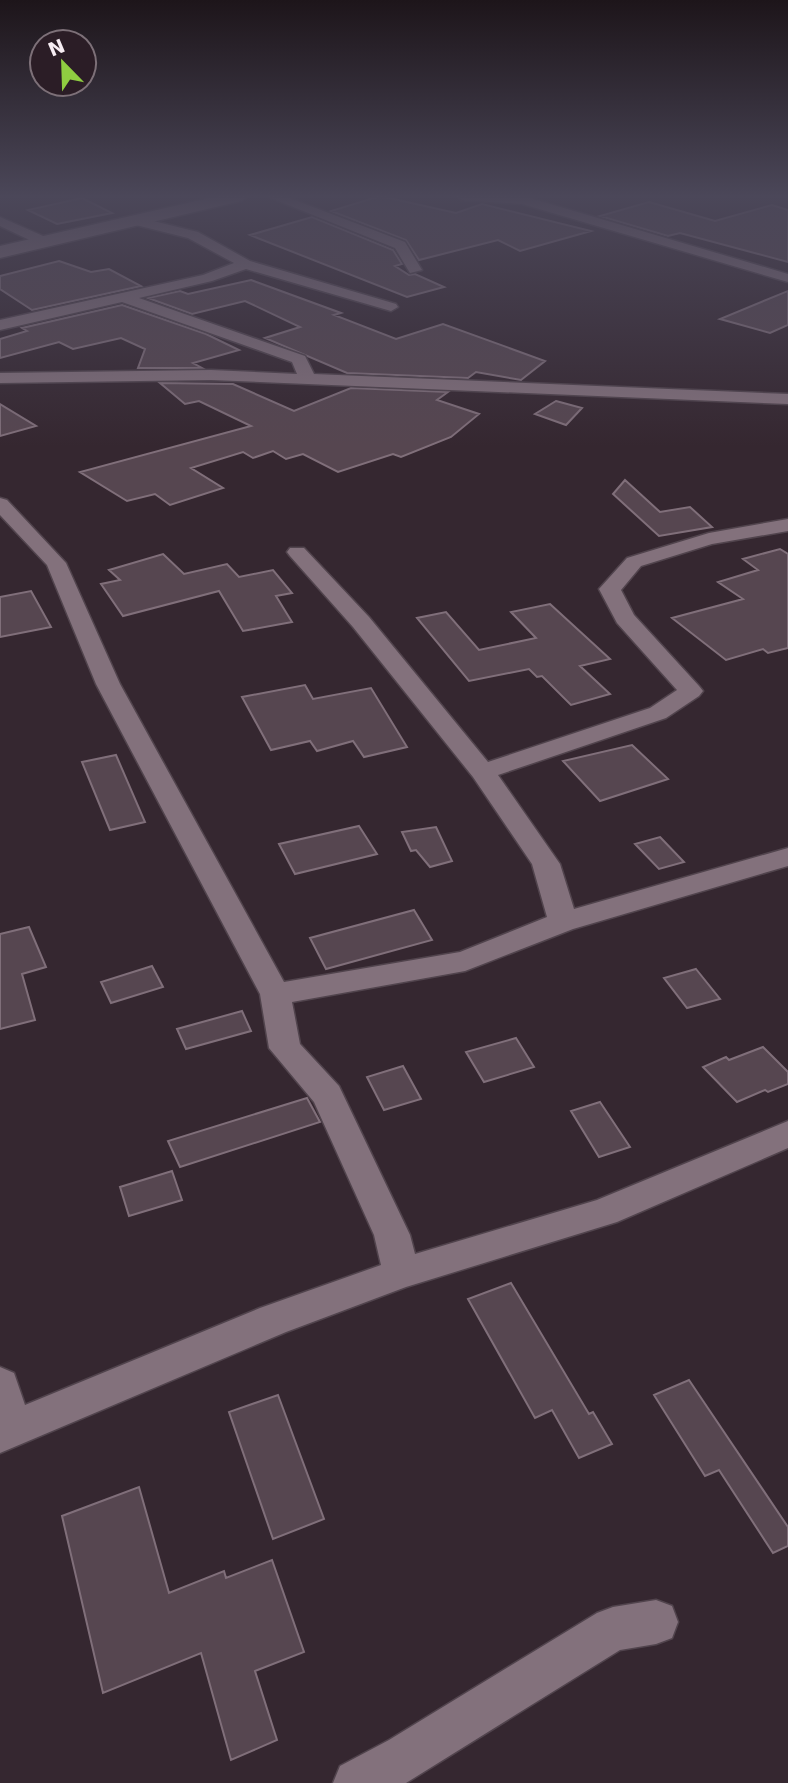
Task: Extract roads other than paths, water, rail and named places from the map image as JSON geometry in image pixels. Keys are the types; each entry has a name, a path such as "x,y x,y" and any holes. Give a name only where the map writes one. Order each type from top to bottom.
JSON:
{"street":[{"path":"0,325 202,279"},
{"path":"297,279 391,307"},
{"path":"123,297 299,359 308,379"},
{"path":"0,378 211,375 788,399"},
{"path":"0,504 56,563 108,684 275,994 285,1048 327,1095 392,1235 401,1273"},
{"path":"483,772 658,713 691,691 625,618 610,589 634,562 709,539 788,525"},
{"path":"296,552 361,622 483,772 546,864 563,922"},
{"path":"275,994 465,961 563,922 788,857"},
{"path":"0,1385 6,1432 273,1320 401,1273 605,1212 788,1135"},
{"path":"357,1783 406,1756 613,1629 656,1622"}]}
